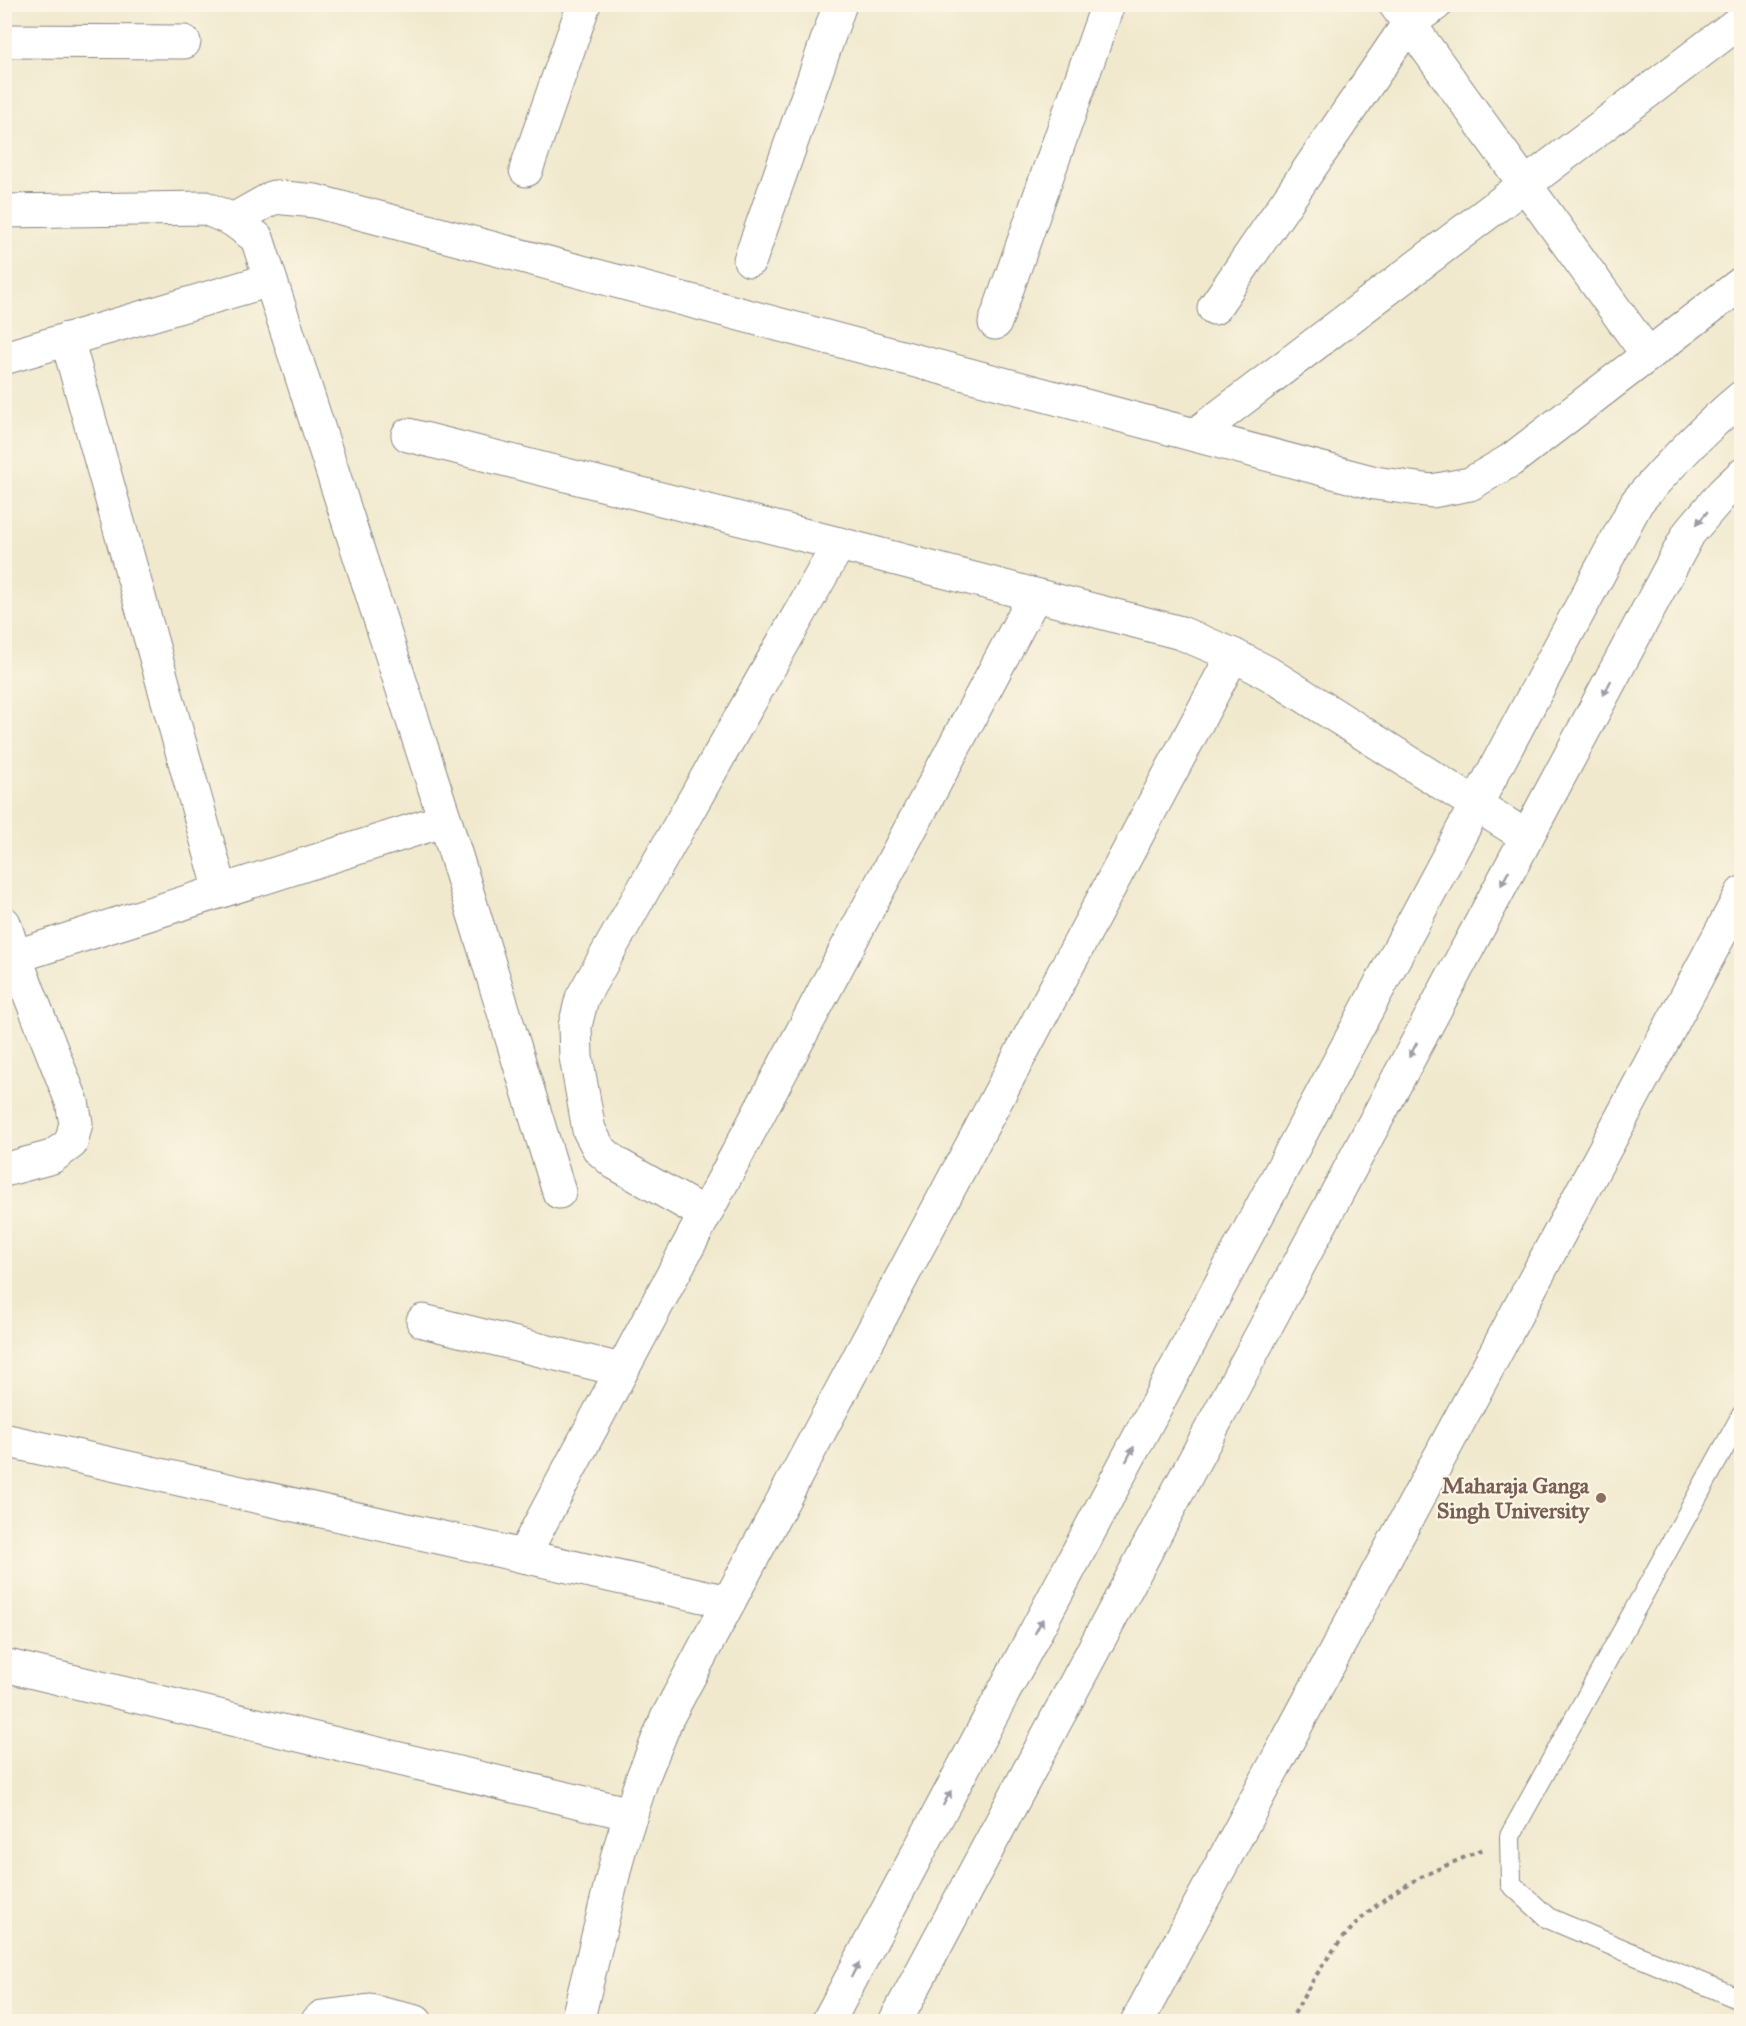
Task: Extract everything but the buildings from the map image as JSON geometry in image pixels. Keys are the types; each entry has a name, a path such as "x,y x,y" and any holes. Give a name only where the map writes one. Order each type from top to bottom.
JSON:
{"street":[{"path":"750,260 840,4"},
{"path":"995,323 1108,4"},
{"path":"1214,308 1402,14 1436,4"},
{"path":"526,170 578,6"},
{"path":"1402,14 1648,355"},
{"path":"1195,435 1742,20"},
{"path":"4,41 184,42"},
{"path":"233,220 274,197 315,201 1375,483 1432,491 1470,484 1511,460 1742,283"},
{"path":"4,211 205,208 233,220 257,238 445,820 559,1192"},
{"path":"4,358 270,280"},
{"path":"67,339 221,891"},
{"path":"828,2022 1637,502 1671,462 1714,420 1742,397"},
{"path":"408,435 1181,633 1268,673 1527,837"},
{"path":"895,2022 1689,533 1723,493 1742,475"},
{"path":"705,1214 615,1163 599,1149 590,1130 576,1057 575,1026 582,998 839,544"},
{"path":"523,1556 1035,595"},
{"path":"576,2022 631,1814 642,1779 667,1718 1233,655"},
{"path":"10,959 445,820"},
{"path":"1137,2022 1742,893"},
{"path":"4,923 10,959 72,1102 76,1123 71,1143 52,1156 4,1170"},
{"path":"423,1321 621,1370"},
{"path":"4,1440 729,1602"},
{"path":"4,1665 631,1814"},
{"path":"317,2022 322,2017 370,2011 416,2022"}],"lane":[{"path":"1742,1415 1510,1836 1511,1884 1548,1918 1742,2000"}],"path":[{"path":"1290,2022 1327,1956 1360,1919 1407,1885 1510,1836"}],"place":[{"name":"Maharaja Ganga Singh University","path":"1601,1498"}]}
